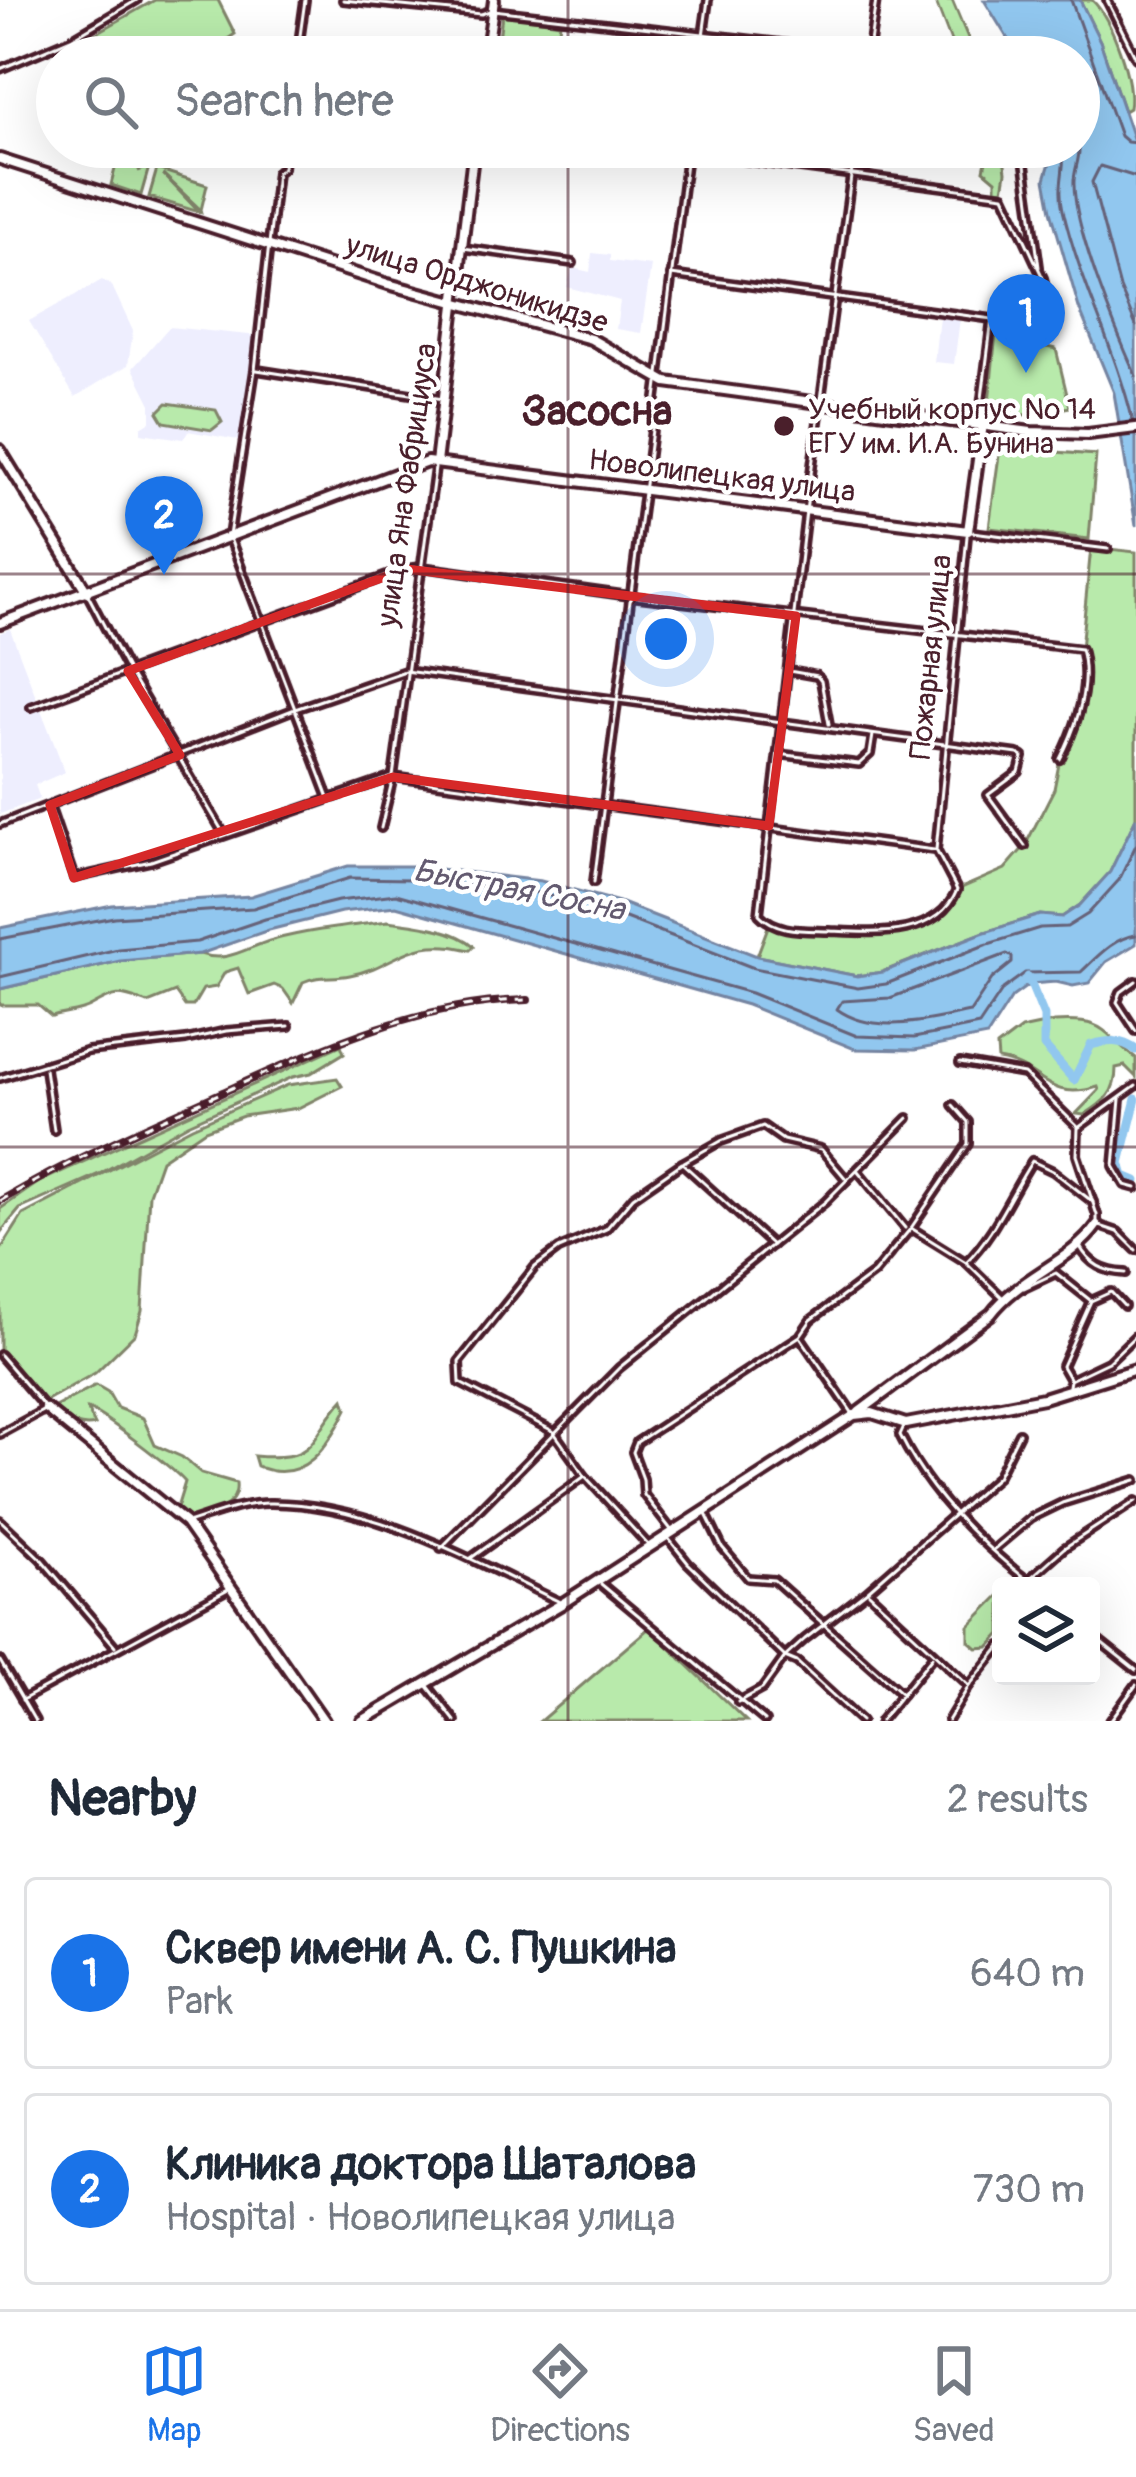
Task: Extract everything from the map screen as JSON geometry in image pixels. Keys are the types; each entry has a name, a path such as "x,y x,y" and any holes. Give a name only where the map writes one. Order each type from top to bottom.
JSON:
{"street":[{"path":"74,36 137,0"},
{"path":"300,36 305,0"},
{"path":"343,0 481,14 494,5 726,36"},
{"path":"704,36 708,0"},
{"path":"871,36 876,0"},
{"path":"1107,0 1136,58"},
{"path":"489,36 494,5"},
{"path":"0,69 36,53"},
{"name":"улица Орджоникидзе","path":"0,159 456,304 591,339 659,379 1058,435 1136,428"},
{"path":"283,168 277,172 255,370 229,536 330,800"},
{"name":"улица Яна Фабрициуса","path":"381,828 393,777 422,567 471,168"},
{"path":"594,882 685,168"},
{"path":"670,275 992,319 1053,320 1039,269 1004,195 805,168"},
{"path":"50,806 74,878 151,861 393,777 769,826 936,850 957,890 940,914 889,933 793,929 769,924 759,914 769,826 782,719 796,616 806,511 852,168"},
{"path":"1026,168 1039,269"},
{"path":"461,248 573,263"},
{"path":"983,424 980,415 992,319"},
{"path":"255,370 442,399"},
{"name":"Пожарная улица","path":"936,850 983,424"},
{"path":"0,450 224,834"},
{"name":"Новолипецкая улица","path":"0,623 427,462 1108,549"},
{"path":"31,707 422,567 1081,649 1086,666 1077,726 1060,759"},
{"path":"0,824 405,670 947,742 1023,758 1019,772 988,794 1025,846"},
{"path":"789,671 818,676 829,726"},
{"path":"778,754 860,764 870,754 874,733"},
{"path":"1136,981 1121,992 1117,1002 1136,1031"},
{"path":"0,1078 88,1051 289,1026"},
{"path":"960,1063 1024,1074 1078,1127 1077,1155 1097,1225"},
{"path":"44,1067 54,1130"},
{"path":"1078,1127 1136,1086"},
{"path":"1120,1097 1114,1166 1126,1185 1136,1188"},
{"path":"861,1721 785,1657 688,1563 644,1495 633,1452 637,1442 800,1336 811,1320 874,1274 968,1144 968,1121 953,1106"},
{"path":"441,1547 619,1368 772,1245 847,1180 908,1118"},
{"path":"650,1548 585,1476 553,1431 460,1383 459,1362 535,1267 559,1249 606,1228 633,1197 721,1141 763,1126 783,1140 821,1149 847,1180"},
{"path":"966,1262 989,1239 995,1220 1032,1161 1094,1203"},
{"path":"682,1163 772,1245"},
{"path":"857,1169 909,1230 966,1262 1003,1298"},
{"path":"362,1721 563,1603 854,1415 991,1314 1003,1298 1097,1225"},
{"path":"1097,1225 1118,1232 1136,1250"},
{"path":"1078,1244 1099,1268 1126,1273"},
{"path":"1016,1289 1056,1273 1091,1301"},
{"path":"1070,1391 1070,1380 1061,1366 1091,1301 1111,1292 1124,1306"},
{"path":"1070,1380 1108,1362 1136,1335"},
{"path":"800,1336 854,1415"},
{"path":"0,1355 46,1409 186,1523 324,1721"},
{"path":"854,1415 872,1413 905,1424 1070,1391 1136,1369"},
{"path":"888,1391 884,1405 895,1420"},
{"path":"0,1434 46,1409"},
{"path":"905,1424 903,1441 919,1469 1007,1568 1023,1577"},
{"path":"739,1702 762,1689 785,1657 997,1477 1019,1433"},
{"path":"469,1559 585,1476"},
{"path":"992,1551 1031,1518 1061,1503 1136,1480"},
{"path":"1031,1577 1064,1548 1136,1501"},
{"path":"186,1523 264,1503 308,1505 371,1520 563,1603"},
{"path":"705,1513 722,1547 748,1578 774,1580 902,1694"},
{"path":"0,1520 43,1560 116,1647"},
{"path":"596,1581 765,1721"},
{"path":"22,1700 231,1587"},
{"path":"867,1591 969,1686"},
{"path":"1100,1641 1136,1670"},
{"path":"880,1721 933,1655"},
{"path":"948,1721 992,1657"},
{"path":"0,1661 35,1721"},
{"path":"428,1685 455,1721"},
{"path":"1110,1721 1136,1685"}],"highlighted area":[{"path":"406,569 796,616 769,826 393,777 74,878 50,805 180,755 128,671"}],"shaded area":[{"path":"592,253 610,255 610,261 651,266 641,333 616,329 620,301 567,287 572,268 590,272"},
{"path":"102,280 112,286 133,331 128,365 75,397 29,321"},
{"path":"939,317 960,319 954,364 934,362"},
{"path":"169,327 259,336 244,441 188,431 183,439 141,433 141,427 151,421 151,404 133,368"},
{"path":"10,629 65,772 35,785 40,799 0,814 0,633"}],"green space":[{"path":"155,0 218,0 235,34 232,36 91,36"},
{"path":"935,0 952,0 967,36 949,36"},
{"path":"1080,0 1092,0 1114,35 1130,96 1124,111 1100,36"},
{"path":"502,14 560,23 558,36 499,36"},
{"path":"115,168 149,168 141,195 111,185"},
{"path":"1005,168 1003,190 996,189 996,180 984,170"},
{"path":"157,169 207,185 201,210 163,174 199,212 149,197"},
{"path":"997,323 1044,330 1042,346 1056,349 1070,407 1000,419 988,412"},
{"path":"167,403 216,410 222,422 212,430 164,422 158,412"},
{"path":"1000,448 1096,455 1089,539 989,528"},
{"path":"1091,547 1136,552 1136,818 1110,872 1062,917 1040,915 882,972 857,976 757,956 769,924 873,932 924,922 944,910 957,890 1005,869 1025,846 1054,789 1060,759 1077,726 1086,666 1081,649"},
{"path":"388,921 445,931 474,946 470,950 432,946 366,971 309,980 303,982 293,1003 274,985 249,994 238,968 225,972 216,987 203,989 193,1006 185,1006 175,992 148,1003 113,996 52,1017 38,1005 0,1005 0,989 120,961 229,956 287,937"},
{"path":"1054,1022 1101,1029 1136,1058 1136,1077 1125,1066 1116,1068 1108,1096 1084,1115 1076,1114 1098,1087 1080,1091 1054,1087 1025,1069 998,1060 997,1047 1021,1029"},
{"path":"341,1045 344,1053 311,1073 188,1124 101,1173 20,1209 0,1233 0,1209 39,1182"},
{"path":"337,1078 342,1086 298,1108 243,1116 205,1130 161,1160 149,1194 142,1311 135,1334 95,1373 45,1401 0,1349 0,1251 23,1215 192,1127 288,1085"},
{"path":"96,1385 108,1392 117,1408 143,1418 155,1445 182,1457 201,1473 236,1483 233,1499 189,1519 177,1508 185,1482 152,1454 87,1409 95,1425 78,1425 54,1412 53,1408"},
{"path":"344,1399 347,1409 340,1423 312,1459 288,1471 257,1466 254,1456 291,1455 310,1445"},
{"path":"992,1603 989,1647 977,1648 969,1641 969,1626"},
{"path":"649,1628 746,1721 540,1721"}],"water":[{"path":"984,0 1080,0 1098,36 1006,36"},
{"path":"1100,41 1136,147 1136,526 1114,393 1079,308 1045,179 1048,168 1100,168"},
{"name":"Быстрая Сосна","path":"1136,818 1136,944 1106,962 1089,983 1030,984 1012,997 987,1036 915,1050 855,1049 747,1005 396,906 341,912 200,954 120,961 0,989 0,928 112,905 251,896 348,866 414,866 541,881 619,902 757,956 857,976 883,972 1040,915 1062,917 1110,872"}],"waterway":[{"path":"1028,977 1044,1016 1044,1046 1074,1080 1091,1045 1114,1042 1136,1050"},
{"path":"1136,1099 1120,1163 1124,1176 1136,1181"}],"railway":[{"path":"0,1201 110,1144 334,1044 448,1009 528,1000"}],"place":[{"name":"Сквер имени А. С. Пушкина","path":"1026,373"},
{"name":"Учебный корпус № 14 ЕГУ им. И.А. Бунина","path":"784,426"},
{"name":"Клиника доктора Шаталова","path":"164,575"}],"district":[{"name":"Засосна","path":"597,412"}]}
